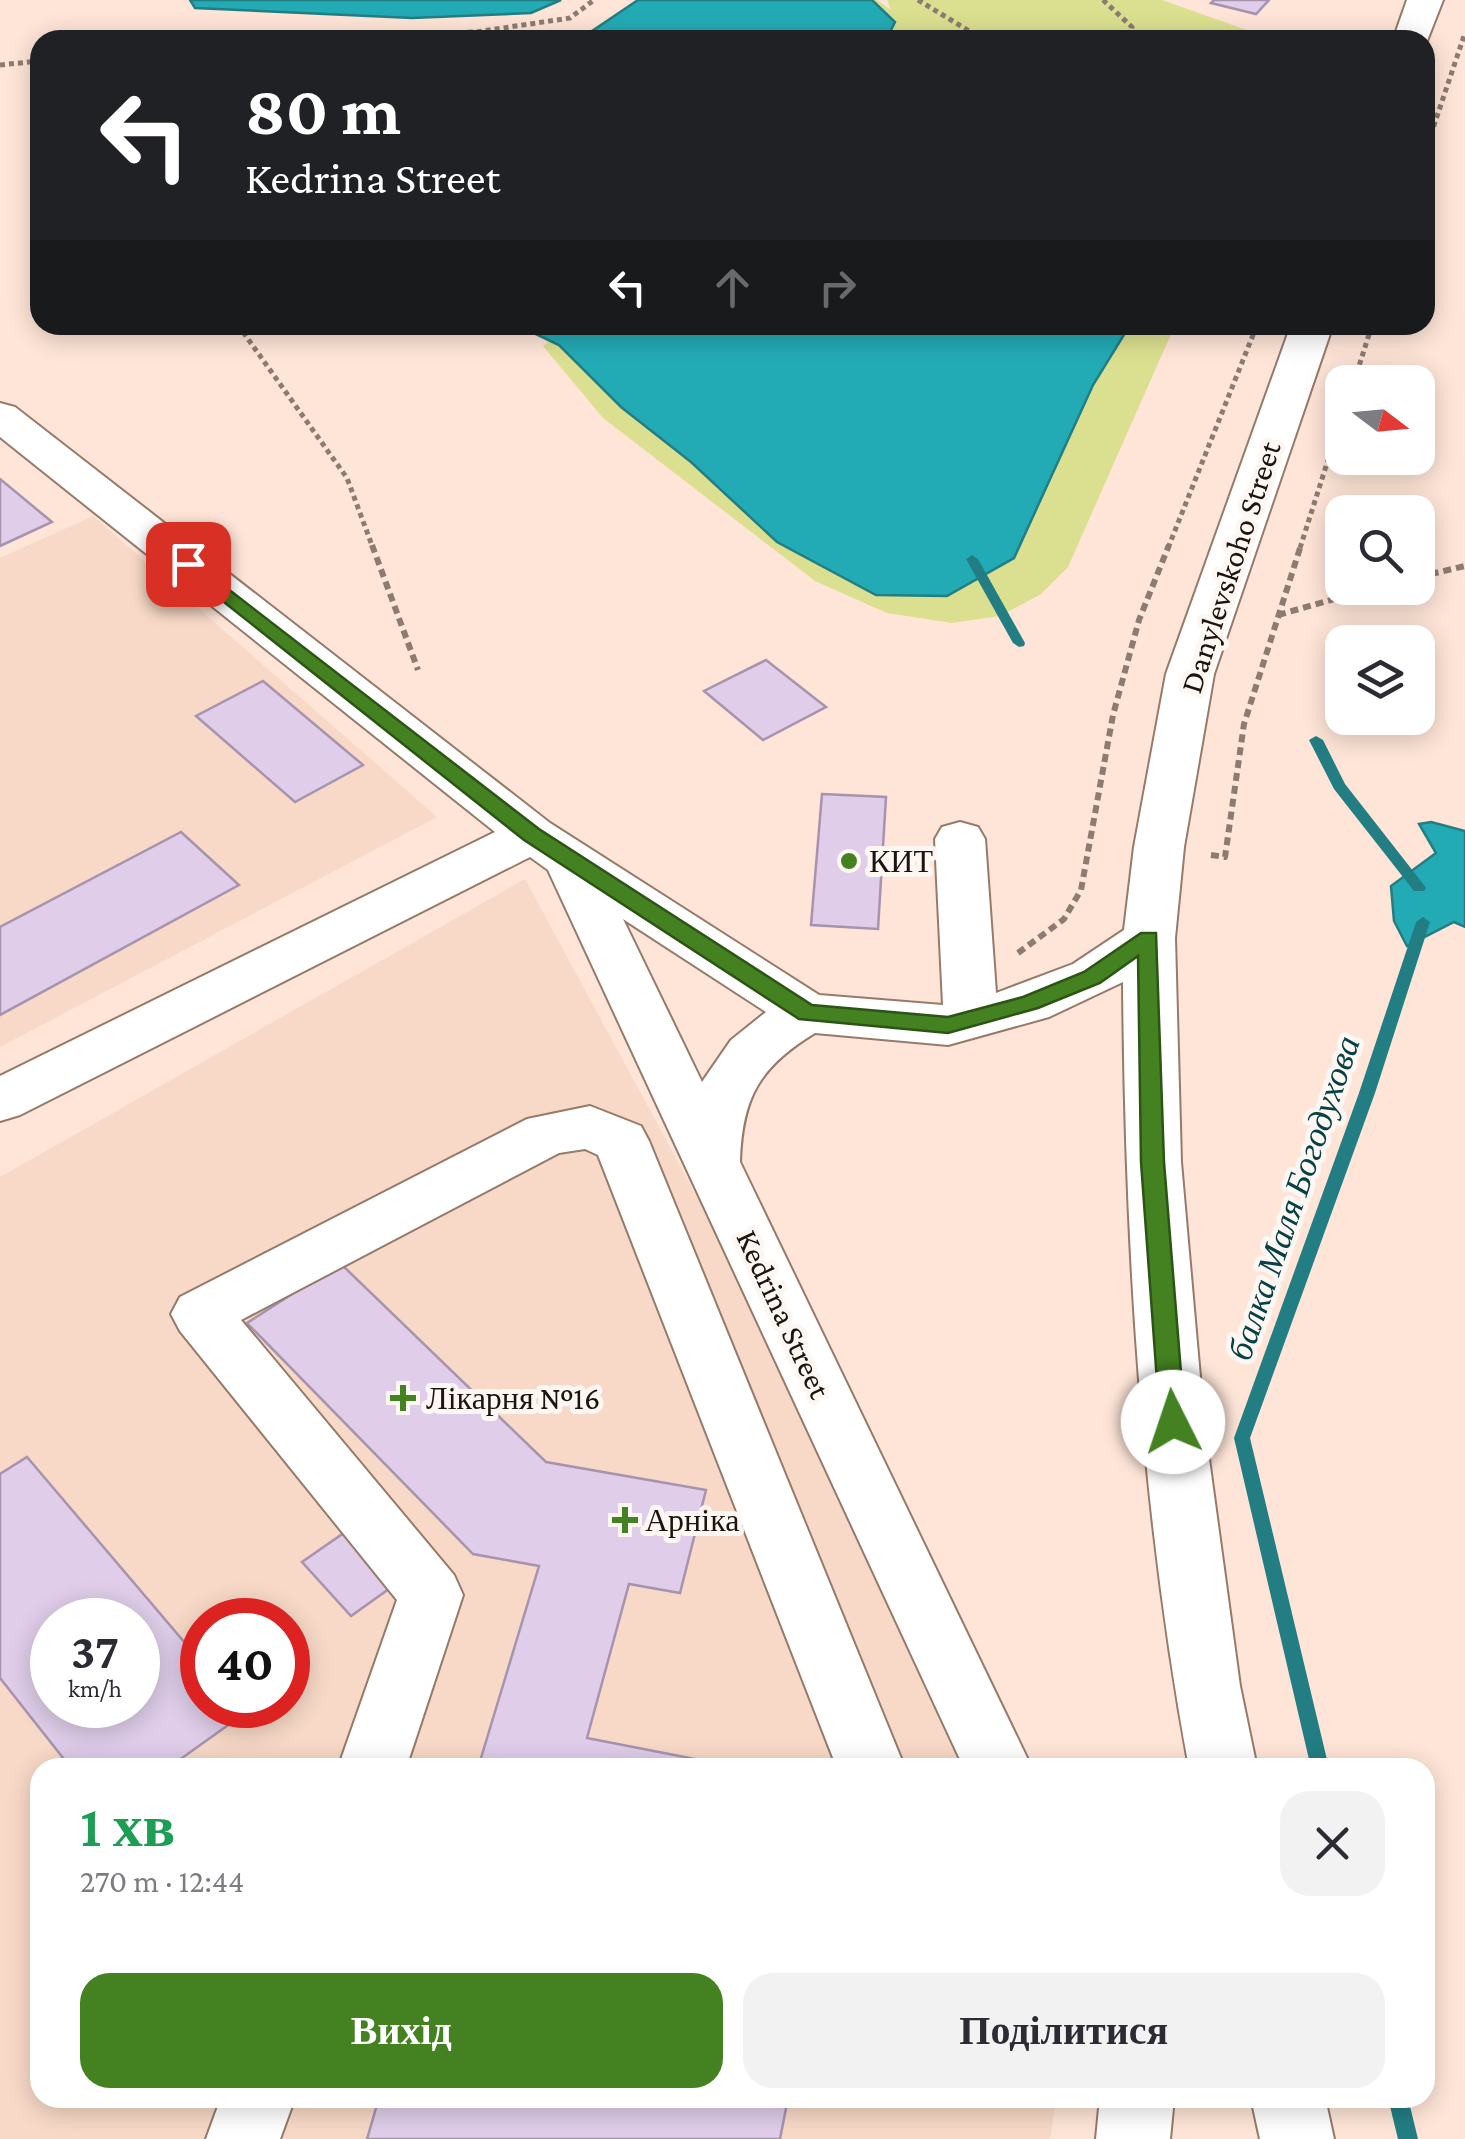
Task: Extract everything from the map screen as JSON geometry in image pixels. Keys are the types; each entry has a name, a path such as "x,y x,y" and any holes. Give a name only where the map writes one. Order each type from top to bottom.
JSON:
{"street":[{"path":"1414,30 1425,0"},
{"name":"Danylevskoho Street","path":"1221,1758 1207,1686 1173,1422 1153,1162 1149,938 1159,847 1190,674 1309,335"},
{"name":"Kedrina Street","path":"0,416 551,848 807,1013 948,1025 970,999 1030,1003 1092,977 1149,938"},
{"path":"960,839 970,999"},
{"path":"0,1100 551,848"},
{"name":"Kedrina Street","path":"551,848 712,1162 993,1758"},
{"path":"712,1162 715,1115 741,1065 777,1028 807,1013"},
{"path":"375,1758 431,1595 200,1314 547,1134 590,1127 622,1141 867,1758"},
{"path":"243,2139 254,2108"},
{"path":"1133,2139 1136,2108"},
{"path":"1290,2108 1297,2139"}],"path":[{"path":"489,30 570,18 594,0"},
{"path":"918,0 968,30"},
{"path":"1103,0 1131,30"},
{"path":"1435,122 1465,33"},
{"path":"0,65 30,62"},
{"path":"245,335 347,478 418,670"},
{"path":"970,999 1064,919 1081,890 1113,716 1139,620 1253,335"},
{"path":"1359,365 1369,335"},
{"path":"1091,836 1224,856 1244,724 1325,467"},
{"path":"1435,573 1465,566"},
{"path":"1276,615 1325,601"}],"shaded area":[{"path":"93,516 437,817 0,1047 0,558"},
{"name":"Лікарня №16","path":"525,879 1000,1758 30,1758 30,2108 1055,2108 1050,2139 0,2139 0,1177"}],"green space":[{"path":"823,0 877,0 891,10 887,0 1162,0 1247,30 831,30"},
{"path":"558,335 1171,335 1068,567 1041,594 1000,616 952,623 887,613 815,581 603,418 543,346"}],"water":[{"path":"190,0 561,0 531,13 412,18 195,8"},
{"path":"638,0 872,0 895,22 891,30 593,30"},
{"path":"538,335 1124,335 1093,385 1014,558 947,596 876,595 777,542 691,462 621,407 559,345"},
{"path":"1431,822 1465,831 1465,927 1454,922 1407,946 1394,921 1391,886 1436,853 1419,824"}],"building":[{"path":"1269,0 1256,14 1211,3"},
{"path":"0,479 52,522 0,546"},
{"path":"766,660 826,707 763,740 704,691"},
{"path":"263,681 363,765 295,802 196,716"},
{"name":"КИТ","path":"822,794 886,797 878,929 811,925"},
{"path":"181,832 239,885 0,1015 0,927"},
{"path":"340,1263 546,1462 706,1490 680,1593 629,1584 587,1738 690,1758 481,1758 539,1566 473,1554 247,1323"},
{"path":"27,1457 147,1598 30,1598 30,1716 0,1678 0,1474"},
{"path":"351,1528 400,1581 351,1616 302,1562"},
{"path":"160,1614 180,1637 180,1728 224,1728 182,1758 63,1758 39,1728 160,1728"},
{"path":"376,2108 786,2108 780,2139 367,2139"}],"waterway":[{"name":"балка Маля Богодухова","path":"972,559 1019,643"},
{"name":"балка Маля Богодухова","path":"1316,740 1339,786 1419,888"},
{"name":"балка Маля Богодухова","path":"1318,1758 1242,1438 1367,1093 1423,922"},
{"name":"балка Маля Богодухова","path":"1400,2108 1408,2139"}],"place":[{"name":"КИТ","path":"849,861"},
{"name":"Лікарня №16","path":"403,1398"},
{"name":"Арніка","path":"625,1520"}],"route":[{"path":"188,564 532,834 807,1013 948,1025 1030,1003 1092,977 1149,938 1153,1162 1173,1422"}]}
